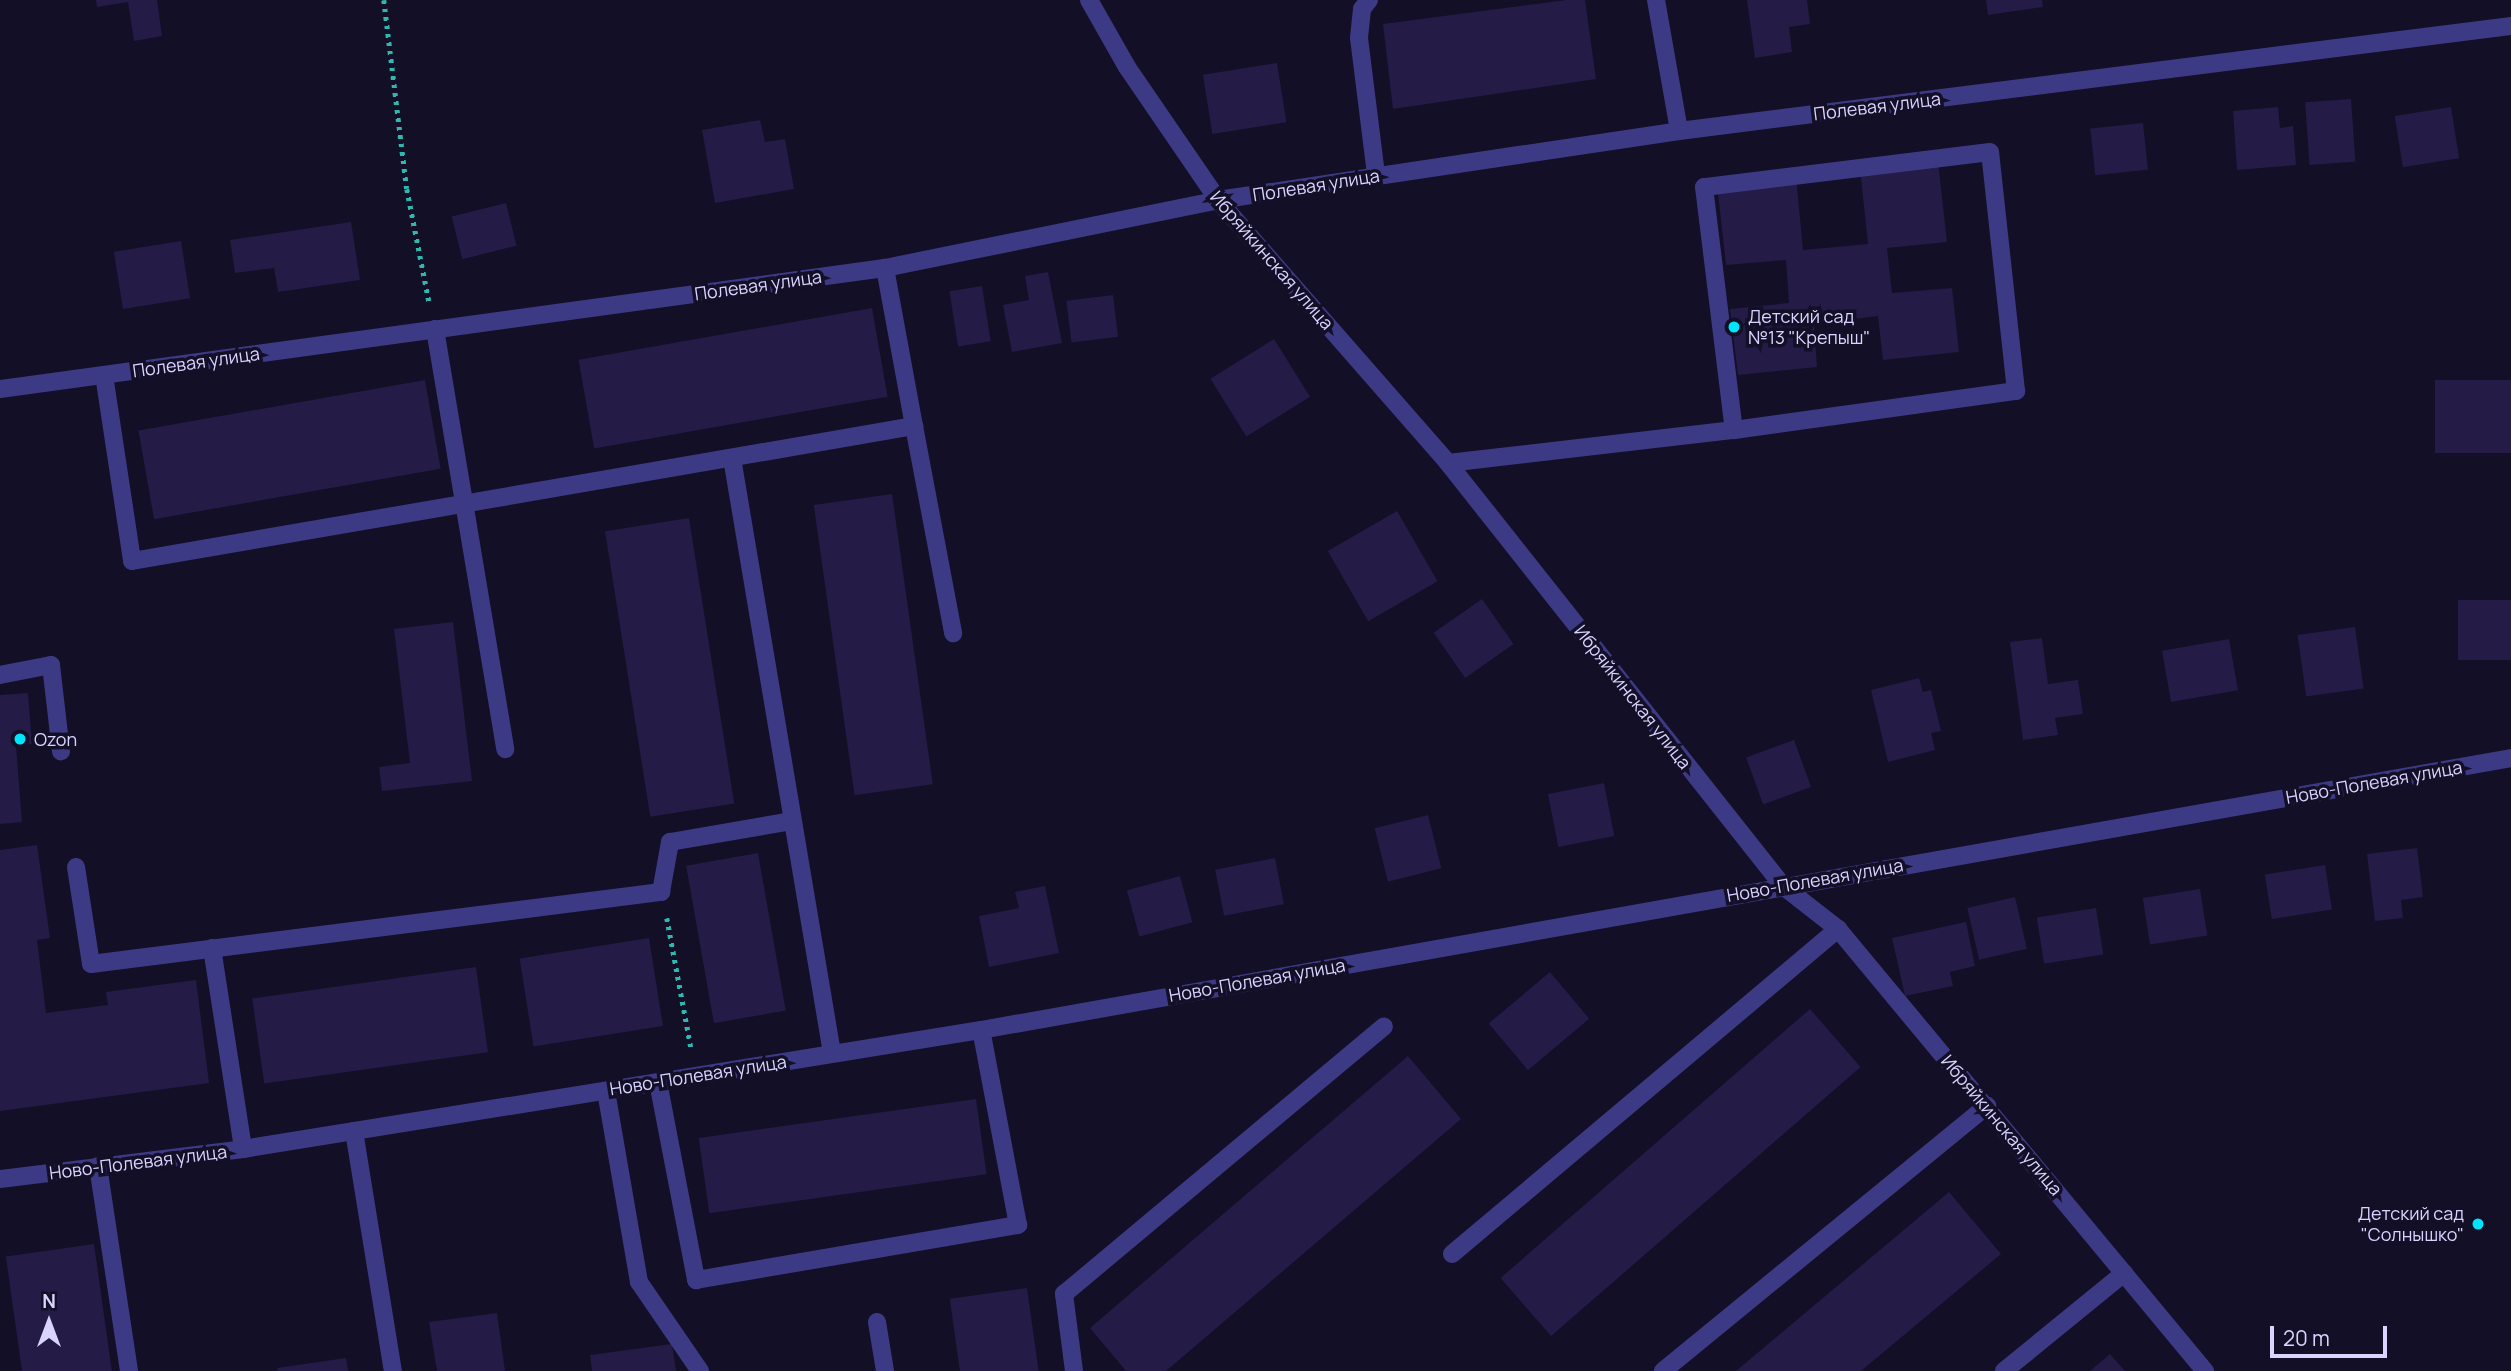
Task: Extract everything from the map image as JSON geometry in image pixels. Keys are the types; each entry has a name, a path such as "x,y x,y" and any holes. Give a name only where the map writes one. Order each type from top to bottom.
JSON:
{"street":[{"name":"Ибряйкинская улица","path":"1088,0 1126,67 1219,200 1448,463 1783,886 1838,929 2205,1371"},
{"path":"1369,0 1362,9 1359,38 1377,175"},
{"path":"1656,0 1679,131"},
{"name":"Полевая улица","path":"0,389 886,268 1219,200 1679,131 2511,26"},
{"path":"1448,463 1734,430 2016,391 1990,152 1704,187 1734,430"},
{"path":"886,268 953,633"},
{"path":"435,330 505,749"},
{"path":"104,375 132,561 914,426"},
{"path":"732,457 832,1053"},
{"path":"0,675 51,665 61,751"},
{"name":"Ново-Полевая улица","path":"0,1179 243,1149 981,1030 2511,758"},
{"path":"76,867 91,964 661,892 670,842 791,821"},
{"path":"1452,1254 1838,929"},
{"path":"212,948 243,1149"},
{"path":"1074,1371 1064,1294 1384,1026"},
{"path":"658,1082 696,1280 1018,1225 981,1030"},
{"path":"606,1091 639,1282 700,1371"},
{"path":"1663,1371 1987,1106"},
{"path":"354,1131 393,1371"},
{"path":"97,1166 129,1371"},
{"path":"2004,1371 2124,1273"},
{"path":"877,1322 885,1371"}],"path":[{"path":"384,0 407,189 435,330"},
{"path":"661,892 696,1076"}],"building":[{"path":"96,0 157,0 162,36 134,41 128,2 97,7"},
{"path":"1566,0 1585,0 1596,79 1393,109 1383,24"},
{"path":"1747,0 1807,0 1810,24 1789,27 1792,52 1755,58"},
{"path":"1986,0 2042,0 2043,7 1988,15"},
{"path":"1277,63 1286,122 1212,134 1203,75"},
{"path":"2351,99 2355,162 2310,165 2305,102"},
{"path":"2278,107 2280,128 2293,126 2296,165 2237,170 2233,111"},
{"path":"2451,107 2459,158 2403,167 2395,116"},
{"path":"760,120 765,142 785,139 794,189 715,203 702,130"},
{"path":"2143,123 2148,170 2095,175 2090,129"},
{"path":"1938,161 1947,242 1887,248 1892,293 1952,288 1959,352 1883,360 1878,316 1814,324 1817,367 1738,375 1730,309 1789,303 1786,260 1726,265 1717,184 1796,176 1803,250 1868,244 1860,169"},
{"path":"506,203 517,246 462,259 452,217"},
{"path":"351,222 360,280 278,292 274,268 235,273 230,240"},
{"path":"181,241 190,298 123,309 114,252"},
{"path":"1048,272 1062,343 1012,352 1003,305 1029,300 1025,276"},
{"path":"982,286 991,341 958,346 949,291"},
{"path":"1113,295 1118,337 1071,342 1066,301"},
{"path":"872,308 888,397 594,448 579,360"},
{"path":"1274,339 1310,397 1246,436 1210,379"},
{"path":"425,380 441,469 154,519 138,431"},
{"path":"2435,380 2511,380 2511,453 2435,453"},
{"path":"892,494 933,784 855,795 814,505"},
{"path":"1397,511 1438,581 1368,621 1328,551"},
{"path":"689,518 734,803 650,817 605,531"},
{"path":"1482,599 1514,644 1465,678 1434,633"},
{"path":"2458,600 2511,600 2511,660 2458,660"},
{"path":"453,622 472,781 382,791 379,767 410,763 394,629"},
{"path":"2355,627 2364,688 2306,696 2298,635"},
{"path":"2042,638 2048,684 2078,680 2083,714 2055,718 2058,735 2023,740 2010,642"},
{"path":"2229,639 2238,690 2171,702 2162,651"},
{"path":"1919,678 1923,692 1931,690 1941,731 1931,733 1935,750 1888,762 1871,690"},
{"path":"28,693 32,744 16,746 22,822 0,824 0,695"},
{"path":"1794,740 1811,787 1763,804 1746,757"},
{"path":"1604,783 1614,836 1558,847 1548,794"},
{"path":"1428,815 1441,868 1388,882 1375,828"},
{"path":"37,845 50,938 37,940 46,1013 108,1005 106,992 196,980 209,1083 0,1111 0,850"},
{"path":"2417,848 2423,897 2401,900 2403,918 2375,921 2367,854"},
{"path":"758,853 786,1011 714,1023 686,866"},
{"path":"1275,858 1284,904 1224,916 1215,870"},
{"path":"2325,865 2332,909 2272,919 2265,875"},
{"path":"1180,876 1192,922 1139,937 1127,890"},
{"path":"1045,886 1059,953 989,967 979,916 1019,908 1015,892"},
{"path":"2200,889 2207,935 2150,944 2143,898"},
{"path":"2015,897 2027,949 1979,960 1967,908"},
{"path":"2096,908 2103,954 2044,964 2037,917"},
{"path":"1966,922 1975,966 1950,972 1953,986 1905,996 1892,938"},
{"path":"649,938 663,1026 534,1046 520,958"},
{"path":"476,967 488,1052 264,1084 252,998"},
{"path":"1550,972 1589,1019 1528,1070 1489,1023"},
{"path":"1810,1009 1861,1067 1551,1336 1501,1278"},
{"path":"1408,1056 1461,1119 1166,1371 1126,1371 1090,1328"},
{"path":"976,1099 987,1174 709,1213 699,1138"},
{"path":"1949,1192 2001,1254 1861,1371 1736,1371"},
{"path":"94,1244 112,1371 22,1371 6,1256"},
{"path":"1027,1288 1039,1371 960,1371 950,1299"},
{"path":"497,1313 505,1371 437,1371 429,1322"},
{"path":"672,1344 676,1371 592,1371 590,1355"},
{"path":"2110,1354 2125,1371 2090,1371"},
{"path":"346,1358 348,1371 278,1371 277,1368"}],"place":[{"name":"Детский сад №13 \"Крепыш\"","path":"1734,327"},
{"name":"Ozon","path":"20,739"},
{"name":"Детский сад \"Солнышко\"","path":"2478,1224"}]}
